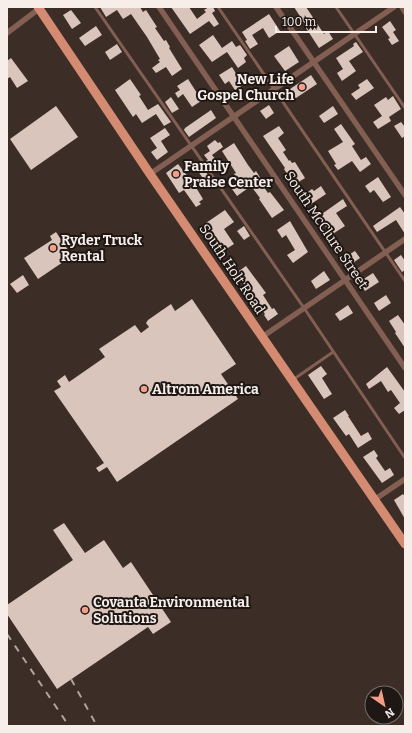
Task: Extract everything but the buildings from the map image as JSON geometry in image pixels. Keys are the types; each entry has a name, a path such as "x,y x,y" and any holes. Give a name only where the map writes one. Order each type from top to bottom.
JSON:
{"main road":[{"name":"South Holt Road","path":"40,8 150,174 405,544"}],"street":[{"name":"South McClure Street","path":"159,7 405,368"},
{"path":"276,7 405,195"},
{"path":"150,174 394,7"},
{"path":"402,7 405,12"},
{"path":"7,33 40,8"},
{"path":"262,337 405,239"},
{"path":"374,500 405,479"}],"lane":[{"path":"95,7 304,308 405,458"},
{"path":"218,7 405,281"},
{"path":"336,7 405,108"},
{"path":"292,381 333,352"}],"railway":[{"path":"7,634 69,726"},
{"path":"71,679 97,726"}],"place":[{"name":"New Life Gospel Church","path":"302,87"},
{"name":"Family Praise Center","path":"176,174"},
{"name":"Ryder Truck Rental","path":"53,248"},
{"name":"Altrom America","path":"144,389"},
{"name":"Covanta Environmental Solutions","path":"85,610"}]}
